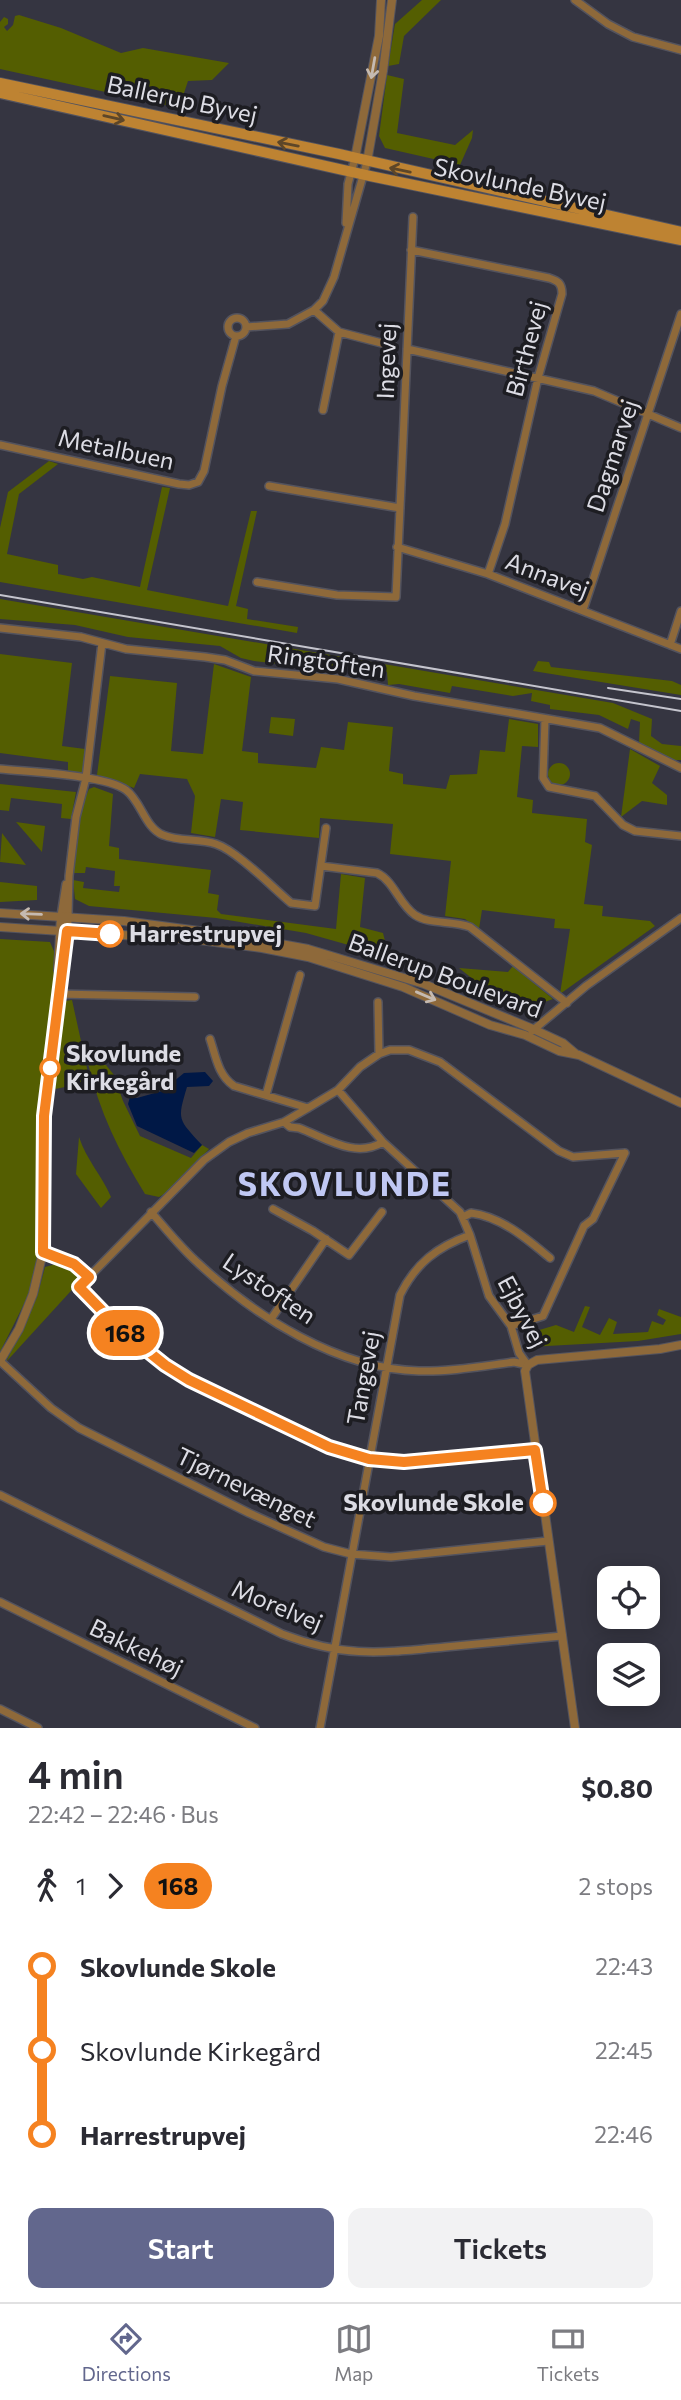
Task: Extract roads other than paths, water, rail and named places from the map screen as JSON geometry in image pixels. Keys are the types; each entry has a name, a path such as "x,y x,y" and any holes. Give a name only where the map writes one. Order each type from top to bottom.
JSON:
{"main road":[{"name":"Ballerup Byvej","path":"0,83 355,158"},
{"name":"Ballerup Byvej","path":"0,93 351,172"},
{"name":"Skovlunde Byvej","path":"355,158 681,232"},
{"name":"Skovlunde Byvej","path":"351,172 681,240"}],"street":[{"path":"345,234 348,184 377,48 381,0"},
{"path":"246,327 288,324 314,310 329,289 367,162 392,0"},
{"path":"575,0 608,24 633,37 681,50"},
{"name":"Ingevej","path":"257,582 337,595 396,597 414,216"},
{"name":"Birthevej","path":"411,250 558,281 562,287 538,377 505,524 488,574"},
{"path":"314,310 339,332 393,346"},
{"name":"Dagmarvej","path":"583,610 681,314"},
{"path":"236,319 241,320 246,327 243,334 236,336 229,331 230,322 236,319"},
{"path":"323,410 339,332"},
{"name":"Metalbuen","path":"0,444 179,484 198,482 202,478 236,336"},
{"path":"407,349 594,391 681,428"},
{"path":"269,486 400,508"},
{"name":"Annavej","path":"397,547 488,574 681,649"},
{"path":"670,645 681,611"},
{"name":"Ringtoften","path":"0,628 81,637 126,649 225,660 254,671 338,679 414,696 600,728 613,732 681,768"},
{"path":"0,1361 19,1329 33,1294 43,1252 44,1116 76,817 86,778 102,643"},
{"path":"545,719 543,778 549,787 595,796 623,825 635,831 681,836"},
{"path":"0,769 86,778 127,790 155,830 163,835 206,841 223,847 295,904 315,906 326,828"},
{"path":"321,866 377,873 384,877 400,902 413,914 422,918 459,922 470,927 566,1003"},
{"name":"Ballerup Boulevard","path":"0,913 65,916 211,932 308,949 405,977 531,1033"},
{"path":"531,1033 586,986 681,918"},
{"name":"Ballerup Boulevard","path":"0,928 216,942 308,957 393,983 490,1025 563,1043 579,1055 681,1103"},
{"path":"267,1095 300,975"},
{"path":"58,993 195,997"},
{"path":"378,1002 379,1054"},
{"path":"210,1039 221,1074 226,1081 234,1086 308,1108"},
{"path":"511,1326 543,1316 584,1226 593,1219 625,1153 573,1157 559,1151 440,1062 406,1049 379,1054 360,1067 338,1090 284,1122 229,1142 204,1160 79,1287 120,1329 155,1359 189,1380 329,1447 369,1459 404,1462 535,1450"},
{"name":"Ejbyvej","path":"338,1090 383,1142 453,1204 463,1217 489,1296 511,1326 519,1353 528,1364 525,1377 575,1728"},
{"path":"284,1122 290,1127 299,1128 348,1149 373,1149 383,1142"},
{"path":"273,1209 349,1255 382,1212"},
{"name":"Lystoften","path":"150,1212 197,1262 233,1293 271,1319 340,1355 386,1368 420,1371 514,1362 528,1364"},
{"path":"463,1217 471,1213 492,1218 532,1242 550,1258"},
{"name":"Tangevej","path":"320,1728 395,1312 408,1279 432,1253 470,1235"},
{"path":"271,1319 326,1239"},
{"path":"43,1252 74,1264 89,1277"},
{"path":"528,1364 555,1357 681,1345"},
{"name":"Tjørnevænget","path":"0,1361 51,1408 79,1428 303,1539 351,1554 391,1557 548,1541"},
{"name":"Morelvej","path":"0,1495 282,1634 334,1650 378,1654 562,1636"},
{"name":"Bakkehøj","path":"0,1602 255,1728"},
{"path":"0,1709 38,1728"}],"water":[{"path":"205,1072 213,1081 209,1086 187,1087 181,1113 184,1124 202,1145 194,1153 137,1126 128,1104 130,1097 137,1098 162,1091 184,1073"}],"tram line":[{"path":"0,595 681,711"},
{"path":"608,688 681,699"}],"place":[{"name":"Harrestrupvej","path":"110,934"},
{"name":"Skovlunde Kirkegård","path":"50,1068"},
{"name":"Skovlunde Skole","path":"543,1503"}],"district":[{"name":"SKOVLUNDE","path":"345,1185"}]}
